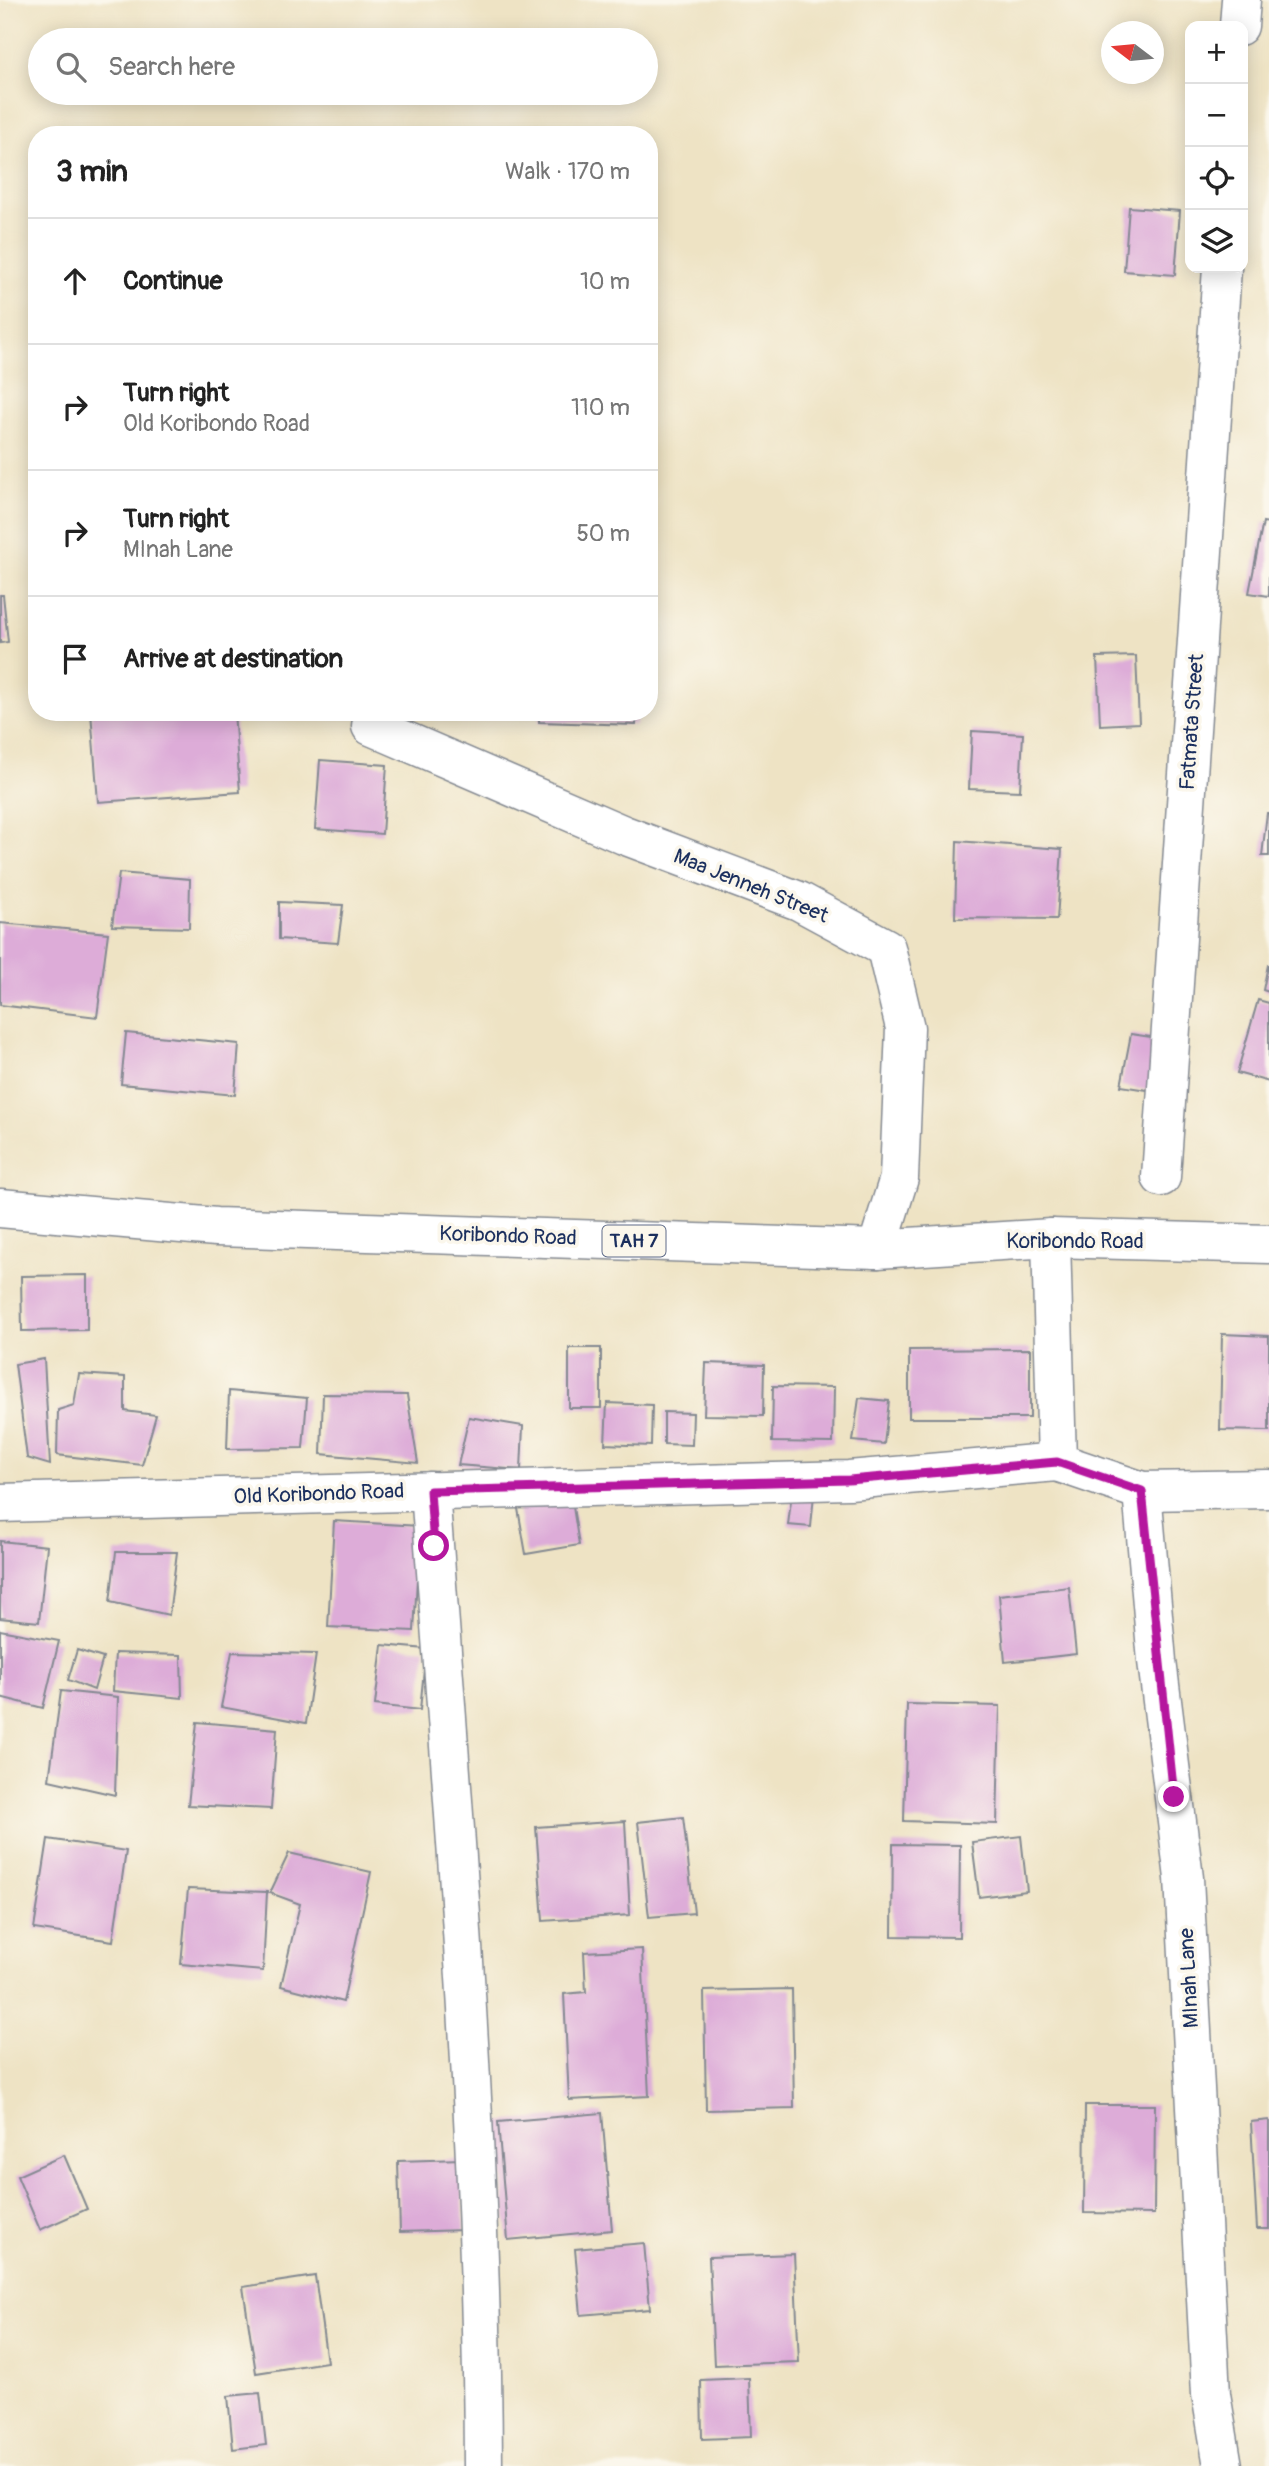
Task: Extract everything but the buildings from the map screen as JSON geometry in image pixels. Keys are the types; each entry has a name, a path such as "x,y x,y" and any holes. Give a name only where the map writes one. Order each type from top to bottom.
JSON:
{"main road":[{"path":"1239,21 1241,0"},
{"name":"Fatmata Street","path":"1161,1177 1222,273"},
{"name":"Maa Jenneh Street","path":"371,726 624,835 799,901 886,948 905,1028 899,1178 877,1249"},
{"name":"Koribondo Road","path":"0,1208 216,1227 877,1249 1051,1238 1269,1244"},
{"path":"1051,1238 1057,1462"},
{"name":"Old Koribondo Road","path":"0,1503 849,1480 1057,1462 1142,1491 1269,1489"},
{"path":"430,1491 472,2045 483,2312 483,2466"},
{"name":"MInah Lane","path":"1142,1491 1157,1661 1184,1878 1211,2394 1223,2466"}],"route":[{"path":"434,1546 430,1491 849,1480 1057,1462 1142,1491 1157,1661 1174,1797"}]}
